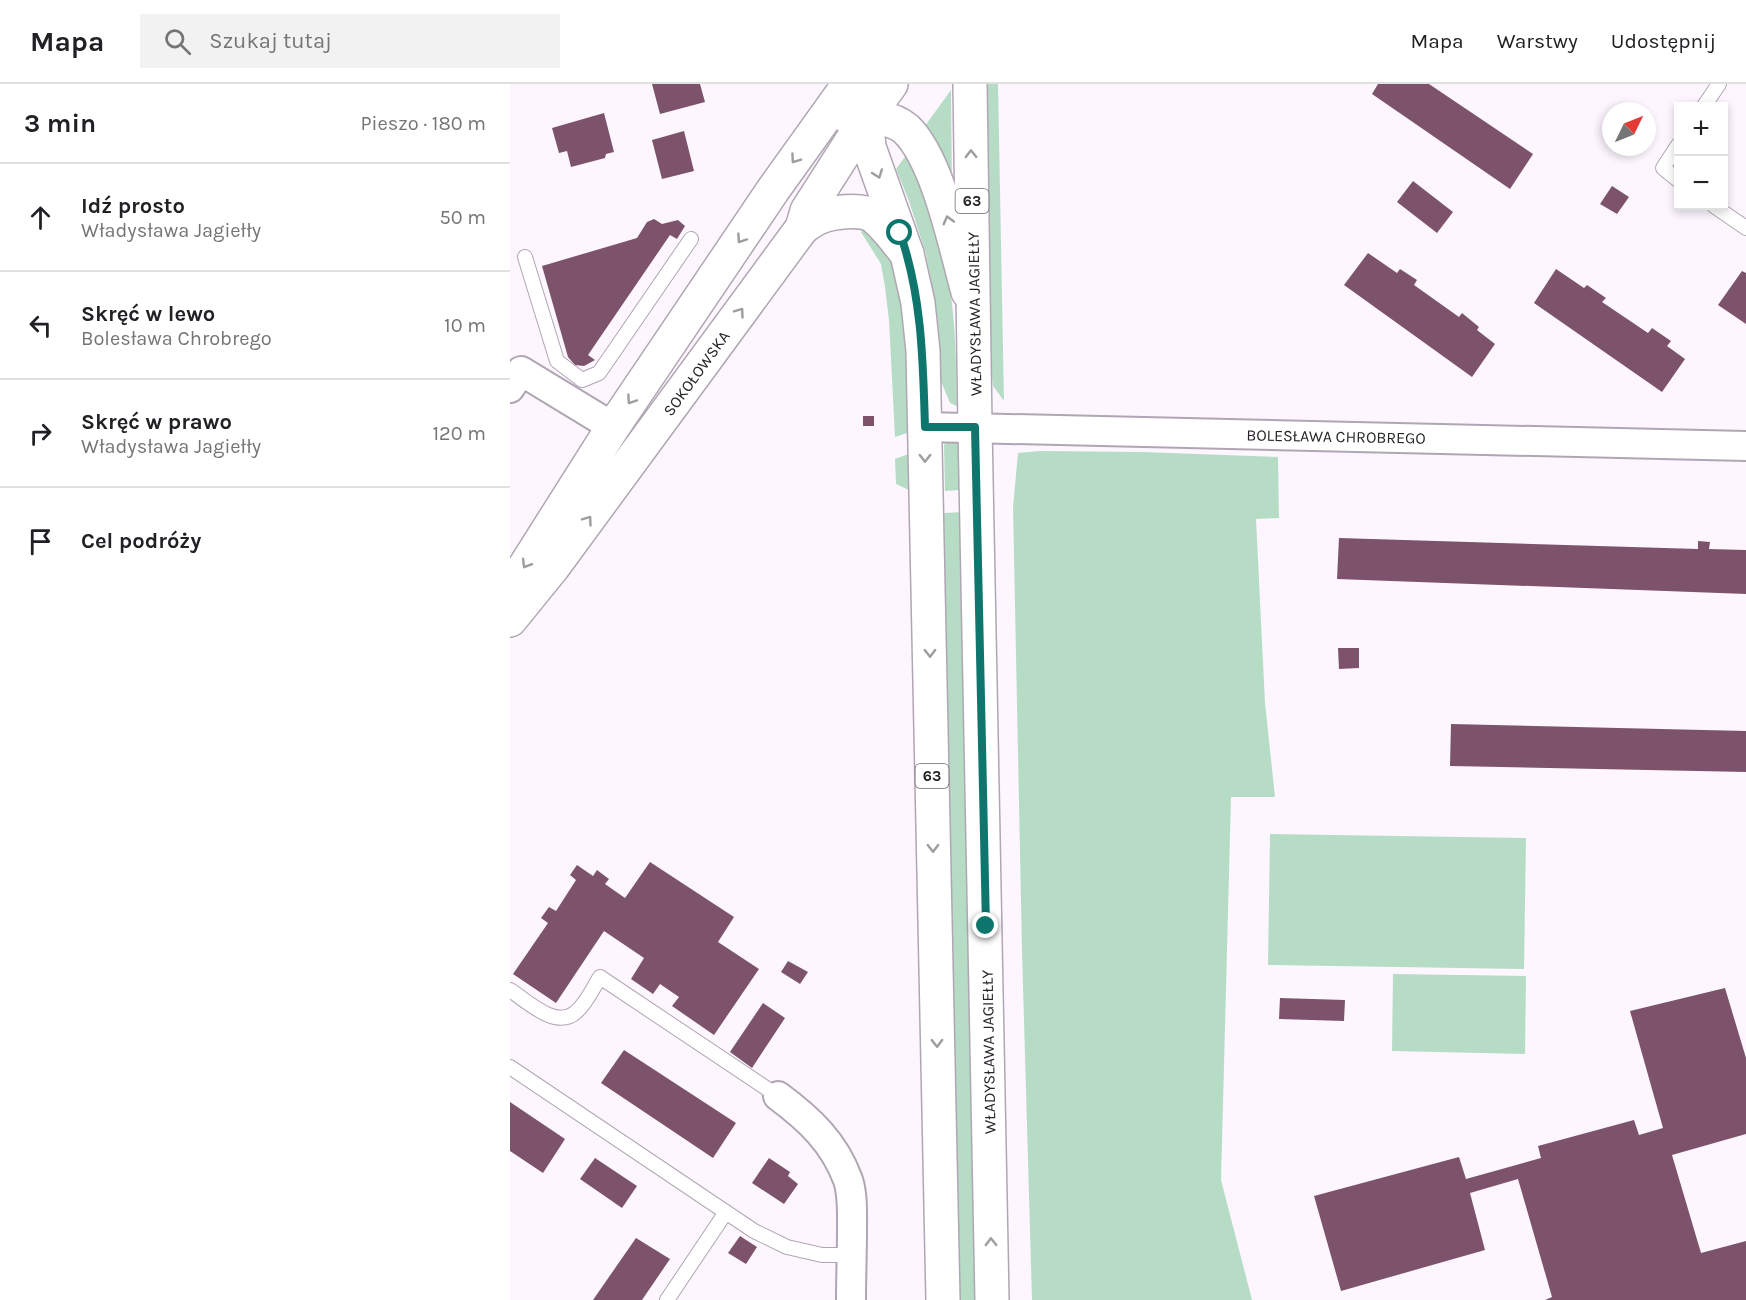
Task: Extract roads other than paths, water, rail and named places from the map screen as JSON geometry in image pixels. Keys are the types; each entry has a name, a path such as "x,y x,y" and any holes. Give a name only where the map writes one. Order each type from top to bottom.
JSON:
{"main road":[{"path":"510,590 613,427 817,127 849,84"},
{"name":"63","path":"863,84 869,147 908,254 919,312 923,351 943,1300"},
{"name":"SOKOŁOWSKA","path":"510,620 553,567 802,228 807,211 867,117 891,84"},
{"name":"WŁADYSŁAWA JAGIEŁŁY","path":"970,84 992,1300"},
{"path":"817,127 850,116 887,118 905,129 924,153 945,210 974,317"},
{"path":"802,228 818,218 835,213 863,213 871,215 881,223 908,254"}],"street":[{"path":"514,374 566,384 613,427"},
{"name":"BOLESŁAWA CHROBREGO","path":"925,427 1746,446"},
{"path":"778,1095 803,1114 824,1136 848,1181 852,1204 851,1300"}],"lane":[{"path":"1707,102 1719,84"},
{"path":"1674,151 1663,168 1674,177"},
{"path":"1720,210 1746,228"},
{"path":"525,257 556,361 566,384 599,373 691,239"},
{"path":"510,990 550,1017 558,1018 578,1011 600,977 778,1095"},
{"path":"510,1067 754,1231 788,1247 822,1255 852,1255"},
{"path":"668,1300 726,1212"}]}
